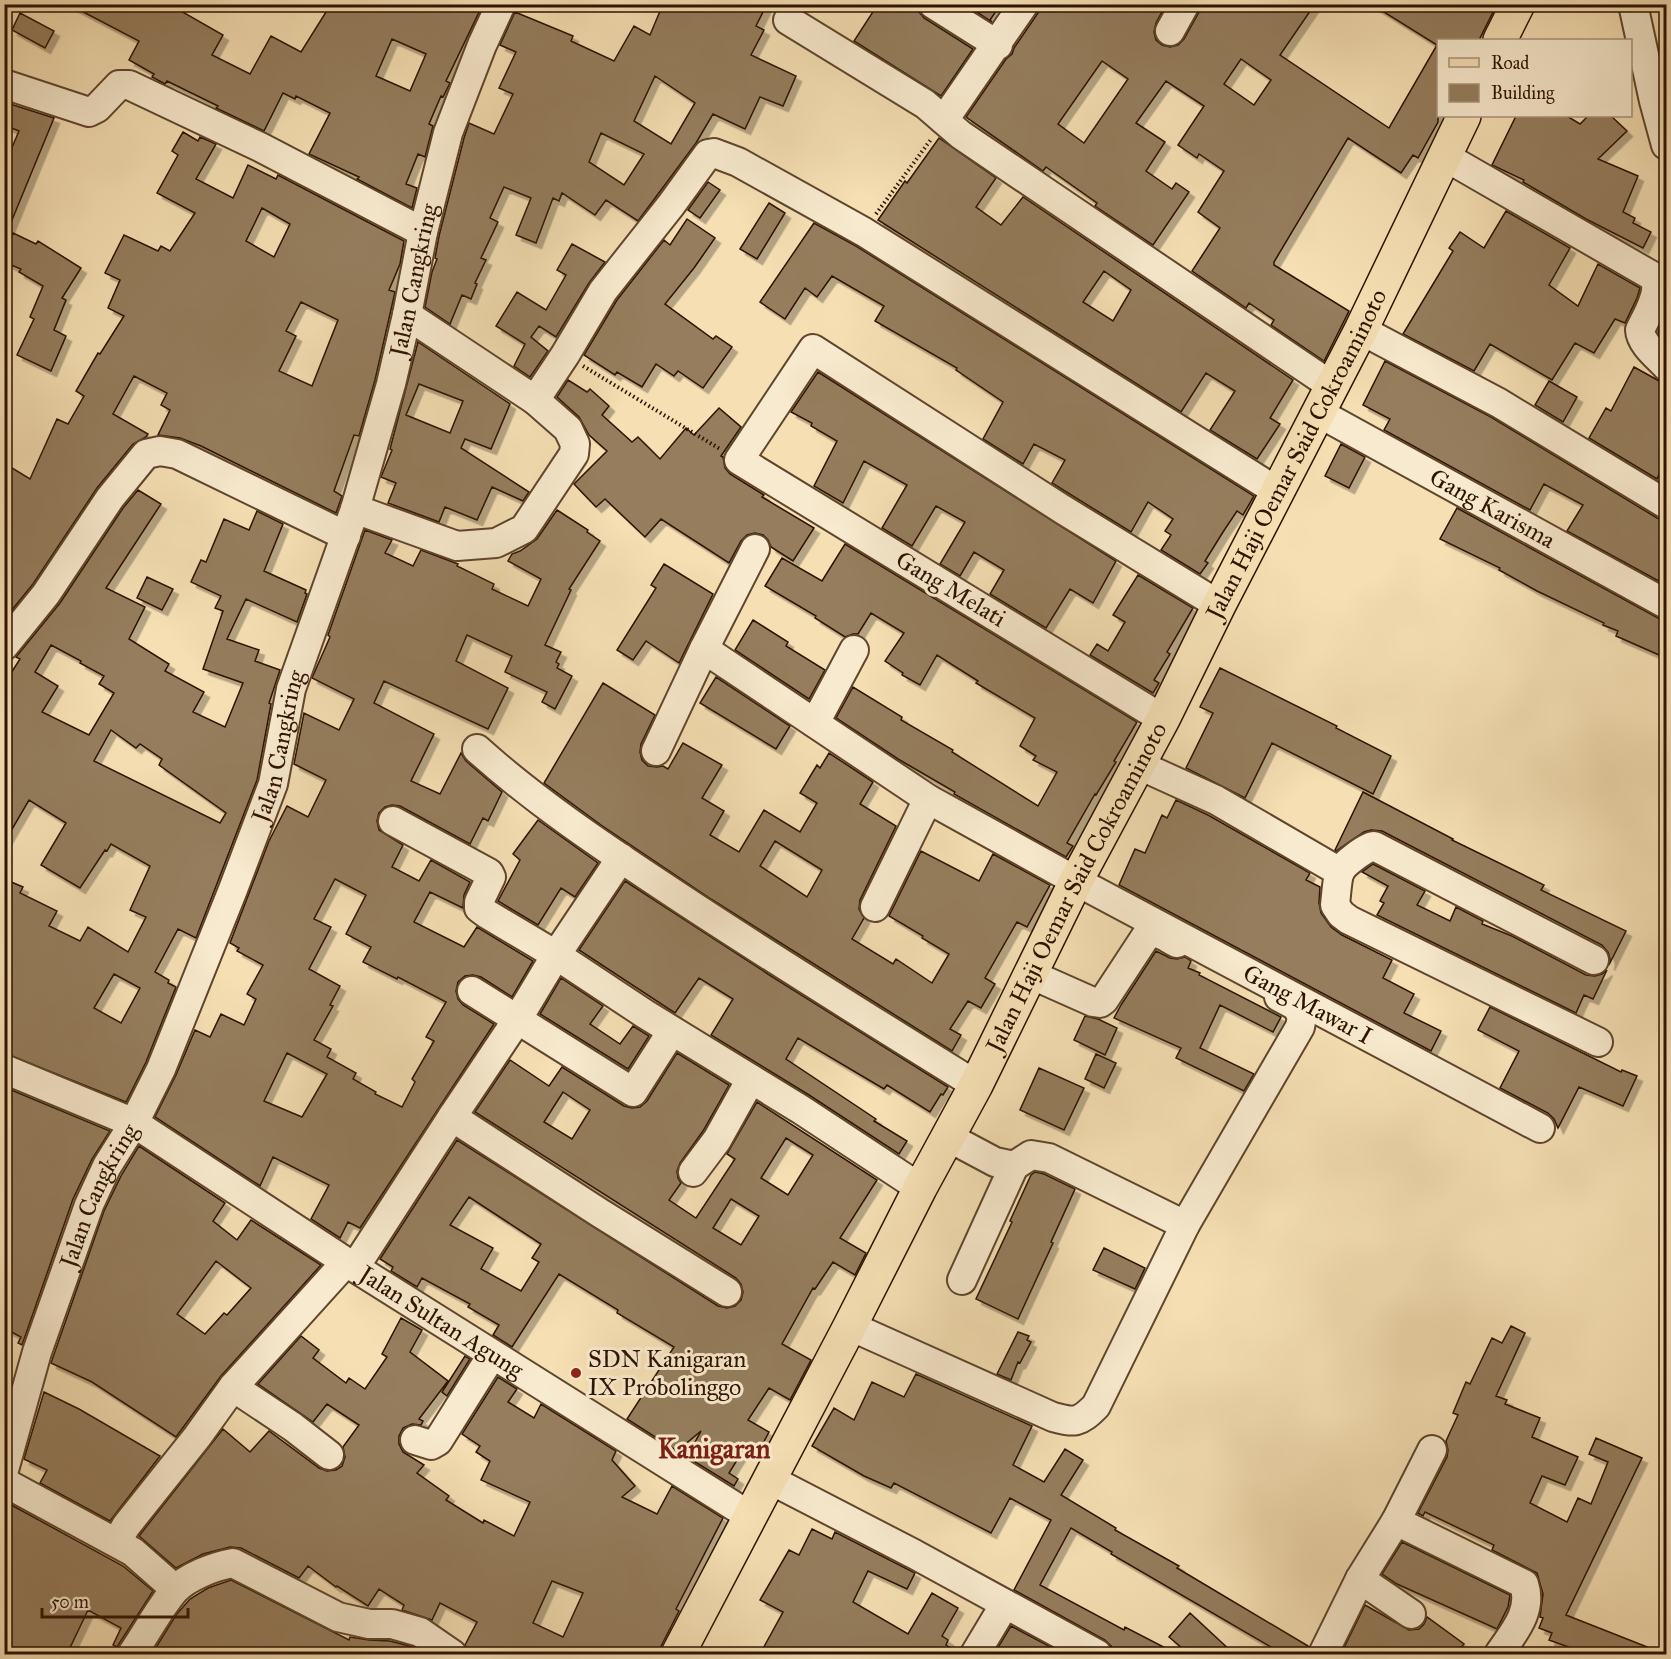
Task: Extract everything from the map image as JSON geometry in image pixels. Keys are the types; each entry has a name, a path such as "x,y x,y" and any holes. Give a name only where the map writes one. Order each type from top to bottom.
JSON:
{"main road":[{"path":"1500,39 1517,5"},
{"name":"Jalan Haji Oemar Said Cokroaminoto","path":"678,1654 920,1188 976,1085 1076,882 1163,719 1219,605 1361,330 1464,117"}],"street":[{"name":"Jalan Cangkring","path":"4,1470 37,1352 89,1205 107,1166 134,1123 165,1058 273,784 291,689 356,509 391,384 408,315 423,232 448,133 482,45 501,4"},
{"path":"933,4 998,45"},
{"path":"944,120 998,45 1024,4"},
{"path":"1170,31 1185,4"},
{"path":"1633,4 1666,145"},
{"name":"Gang Karisma","path":"788,21 925,104 961,135 1325,399 1666,604"},
{"path":"4,84 89,112 97,108 119,85 129,85 260,147 423,232"},
{"path":"535,400 603,291 708,154 714,153 738,162 864,232 1278,492"},
{"path":"1444,156 1654,277 1658,283 1657,291 1640,330 1640,335 1666,366"},
{"path":"356,509 457,546 496,543 524,529 574,454 575,444 568,429 535,400 408,315"},
{"path":"1361,330 1499,403 1666,504"},
{"path":"739,460 813,350 1219,605"},
{"path":"4,646 46,594 110,498 146,454 160,452 177,454 346,536"},
{"name":"Gang Melati","path":"739,460 1163,719"},
{"path":"656,751 755,549"},
{"name":"Gang Mawar I","path":"704,649 928,799 1076,882 1539,1128"},
{"path":"815,723 854,650"},
{"path":"477,749 545,806 621,858 744,940 976,1085"},
{"path":"1139,765 1216,800 1340,872"},
{"path":"875,907 928,799"},
{"path":"393,821 489,873 490,877 479,902 479,908 920,1188"},
{"path":"1594,960 1374,846 1369,846 1340,872 1335,905 1349,920 1598,1042"},
{"path":"117,1542 126,1526 197,1437 233,1387 350,1265 517,1020 556,955 621,858"},
{"path":"850,1326 1053,1417 1072,1422 1084,1418 1096,1406 1185,1225 1300,1027 1302,1016 1296,1006 1152,932 1146,936 1100,1003 1030,974"},
{"path":"472,991 633,1092 672,1031"},
{"name":"Jalan Sultan Agung","path":"4,1068 134,1123 350,1265 750,1516"},
{"path":"693,1172 717,1140 751,1079"},
{"path":"452,1117 727,1292"},
{"path":"948,1137 995,1162 1014,1166"},
{"path":"962,1280 1014,1166 1031,1155 1049,1158 1185,1225"},
{"path":"415,1440 430,1445 438,1441 492,1355"},
{"path":"233,1387 293,1427 329,1455"},
{"path":"1323,1654 1360,1579 1395,1521 1432,1450"},
{"path":"769,1479 1097,1654"},
{"path":"4,1482 133,1552 175,1589"},
{"path":"1395,1521 1524,1584 1528,1595 1526,1610 1499,1654"},
{"path":"132,1654 175,1589 218,1565 232,1563 338,1617 369,1624 392,1624 420,1632 452,1654"},
{"path":"1360,1579 1411,1614"},
{"path":"975,1654 1005,1604"}],"path":[{"path":"864,232 944,120"},
{"path":"565,355 739,460"}],"building":[{"path":"68,4 182,4 179,10 223,35 212,55 250,74 271,36 301,52 331,4 472,4 481,8 446,81 450,83 443,97 441,96 429,124 433,126 425,157 418,154 406,184 417,188 412,208 357,179 359,177 309,154 330,113 296,96 295,99 283,93 264,131 167,81 165,84 152,77 154,74 129,60 139,41","holes":["392,39 426,54 410,91 376,76"]},
{"path":"663,4 767,4 756,26 764,30 751,55 796,76 783,106 760,97 745,129 713,114 696,143 638,221 606,200 595,215 562,193 559,201 553,198 536,243 516,235 531,198 504,187 490,218 498,222 481,258 486,260 475,283 477,284 471,299 462,295 450,324 425,307 437,259 435,258 439,236 469,123 494,134 513,94 499,88 516,52 500,45 515,12 573,36 571,41 614,61 634,26 650,35","holes":["655,76 695,103 671,144 634,121","601,133 644,154 624,185 589,162"]},
{"path":"878,4 917,4 924,18 973,49 941,96 854,41"},
{"path":"965,4 1001,4 990,20 992,22"},
{"path":"1040,4 1166,4 1154,32 1156,40 1170,47 1178,45 1184,39 1201,4 1315,4 1280,55 1389,128 1437,45 1438,122 1418,158 1413,155 1401,173 1348,138 1274,262 1274,265 1349,311 1324,361 1271,325 1274,320 1249,303 1246,308 1192,271 1220,228 1198,212 1224,171 1199,154 1197,158 1178,145 1204,106 1166,81 1136,123 1165,142 1146,171 1172,189 1176,183 1189,192 1153,245 1095,206 1097,203 1046,167 1043,171 966,117 1038,13","holes":["1241,59 1271,80 1254,105 1224,84","1102,61 1128,79 1084,143 1058,124"]},
{"path":"1371,4 1497,4 1480,39 1437,39 1437,45"},
{"path":"20,13 54,31 45,48 12,30"},
{"path":"4,102 54,118 5,237 4,166 19,131 4,125"},
{"path":"1516,117 1569,117 1580,124 1587,117 1612,117 1627,131 1598,159 1638,176 1623,212 1635,218 1633,223 1651,232 1643,248 1586,219 1523,182 1524,180 1492,165"},
{"path":"183,132 198,141 200,137 216,144 196,179 233,198 248,165 276,179 278,175 404,241 400,264 389,290 395,292 375,380 359,436 354,435 334,491 342,496 336,513 201,446 180,438 158,435 170,410 161,405 167,393 134,376 113,414 148,434 133,444 97,488 33,584 11,611 4,608 4,463 30,479 57,419 68,424 84,396 76,391 98,353 100,354 124,316 108,308 120,280 105,273 124,235 158,251 161,246 170,251 195,213 157,193 178,155 172,151","holes":["262,208 290,224 274,257 246,241","301,302 338,320 312,386 279,371 296,336 286,331"]},
{"path":"939,138 996,178 976,207 1001,225 1023,197 1293,380 1270,418 1280,424 1257,459 1210,430 1235,391 1206,373 1181,412 878,220 905,181 907,183","holes":["1104,271 1131,290 1113,321 1083,302"]},
{"path":"708,182 720,190 700,218 688,210"},
{"path":"769,203 785,213 757,259 740,249"},
{"path":"1506,211 1570,248 1549,285 1578,306 1598,264 1640,288 1625,323 1615,319 1594,353 1575,343 1552,380 1490,344 1474,371 1403,334 1453,251 1449,248 1460,232 1484,248"},
{"path":"687,219 715,238 665,304 713,339 716,336 732,347 703,388 678,371 674,376 656,364 642,387 617,372 615,375 584,355 617,300 664,240 670,245"},
{"path":"814,223 856,246 1254,496 1243,515 1237,511 1205,561 1208,563 1200,574 1161,550 1171,535 1165,531 1173,519 1148,502 1131,532 1052,483 1065,460 1034,444 1023,464 983,439 1003,402 956,370 957,368 875,321 884,306 832,276 817,297 805,288 785,319 760,302"},
{"path":"13,233 36,244 38,241 81,268 62,298 66,300 54,330 66,336 51,371 17,355 34,319 30,317 43,286 19,272 21,269 4,262 4,251"},
{"path":"572,244 605,262 589,283 556,337 539,326 531,337 548,351 530,377 514,366 525,344 496,326 517,292 546,310 566,275 557,270"},
{"path":"1666,313 1666,343 1658,332"},
{"path":"418,342 510,404 491,449 465,439 461,448 529,492 523,501 492,487 477,520 445,507 439,522 388,503 396,483 381,477 392,450 390,449","holes":["419,384 463,401 450,433 406,415"]},
{"path":"1385,361 1491,417 1657,518 1666,520 1666,585 1567,531 1583,505 1544,484 1530,510 1384,430 1390,419 1363,405"},
{"path":"1634,367 1661,382 1660,386 1666,389 1666,430 1660,441 1666,444 1666,459 1657,479 1589,438 1606,408 1611,411"},
{"path":"818,372 1116,561 1093,603 1070,589 1046,628 990,594 1004,570 974,552 960,576 940,564 965,522 936,506 912,546 882,528 907,485 864,461 843,503 814,486 837,441 811,426 812,423 791,412"},
{"path":"568,380 587,392 590,389 609,406 602,415 632,442 638,437 660,459 686,428 694,435 719,408 741,427 721,456 725,468 730,474 764,495 762,497 814,528 793,561 771,547 763,535 755,533 747,535 741,541 729,563 661,519 645,537 605,499 596,507 574,484 607,451 589,435 579,417 557,397"},
{"path":"1549,381 1577,397 1563,422 1535,405"},
{"path":"1341,444 1365,457 1349,488 1325,476"},
{"path":"138,490 161,504 106,588 145,607 129,639 169,664 165,671 204,692 193,712 225,727 243,683 203,669 223,611 215,608 221,596 191,582 201,560 206,562 224,519 249,530 257,511 283,524 264,571 306,590 307,594 297,622 246,599 227,639 259,650 255,661 280,670 269,703 271,704 257,780 196,938 178,929 155,972 176,987 146,1062 126,1102 4,1053 4,879 23,887 20,893 57,911 49,926 80,941 88,927 128,952 146,917 130,910 150,866 111,844 80,888 41,865 66,823 29,800 4,843 4,684 20,659 16,657 60,603 123,508","holes":["51,645 104,676 99,684 114,693 89,735 42,712 58,686 35,672","111,730 136,748 140,744 162,759 159,765 226,813 220,823 94,761","114,974 140,988 121,1023 94,1008"]},
{"path":"1457,508 1658,618 1666,620 1666,658 1616,636 1618,631 1603,625 1604,623 1537,591 1499,570 1500,568 1440,539"},
{"path":"557,510 588,530 587,532 600,541 569,589 571,590 545,645 561,652 556,662 559,664 557,668 572,676 555,709 542,702 547,692 505,672 512,656 467,635 456,661 508,688 488,729 384,681 374,703 434,734 411,781 440,794 461,753 466,761 502,792 488,821 483,818 470,844 400,806 385,807 379,813 377,821 379,830 403,845 392,867 419,881 431,860 470,882 464,895 463,908 430,892 414,922 464,947 477,927 533,961 512,997 481,977 465,976 458,982 456,991 463,1005 494,1024 360,1228 348,1222 340,1238 311,1219 329,1185 273,1157 260,1186 155,1117 195,1030 210,1037 221,1014 244,1025 256,999 247,994 263,965 237,951 239,948 230,943 269,841 287,806 308,817 326,780 294,764 304,713 339,730 354,699 312,678 330,637 328,635 365,530 392,540 385,553 413,566 421,550 458,564 457,566 494,584 492,589 528,606 541,579 508,561 512,554 537,539","holes":["335,879 366,895 346,934 371,947 363,962 446,1002 426,1037 434,1041 412,1079 415,1082 402,1107 375,1094 376,1092 353,1079 356,1073 327,1057 331,1049 314,1040 333,1006 330,1005 340,986 309,969 331,927 314,919","287,1053 327,1074 302,1117 264,1101"]},
{"path":"845,544 1137,722 1114,761 1116,762 1067,843 1073,846 1066,857 954,794 955,792 898,759 836,718 853,687 1038,806 1057,772 1033,760 1036,756 1020,746 1035,718 976,683 978,681 937,655 920,685 902,675 903,673 885,661 904,633 871,613 858,634 845,637 815,618 816,616 765,586 782,558 822,581"},
{"path":"664,564 713,594 679,663 646,641 633,660 617,650 656,588 651,585"},
{"path":"1138,575 1193,608 1167,652 1170,654 1154,680 1159,683 1153,693 1090,655 1097,644 1108,651 1125,622 1113,615"},
{"path":"147,577 173,589 162,610 137,598"},
{"path":"753,620 788,642 786,646 825,670 809,699 735,650"},
{"path":"1220,668 1337,726 1336,728 1391,756 1373,794 1272,743 1245,798 1186,768 1213,713 1200,707"},
{"path":"716,677 790,726 776,749 700,703"},
{"path":"603,683 655,715 641,744 642,760 648,766 663,766 668,769 683,743 722,765 702,798 724,811 710,835 739,852 764,810 800,832 817,803 800,793 817,765 820,768 829,753 873,782 860,804 896,826 860,900 859,909 864,918 852,939 893,964 896,959 932,983 949,954 889,916 921,851 979,881 993,854 1050,885 1027,927 1017,922 985,978 995,984 981,1008 968,1001 950,1029 961,1035 952,1051 711,899 601,825 544,783","holes":["775,841 822,870 807,897 760,866"]},
{"path":"1363,792 1452,840 1544,885 1541,890 1626,931 1609,965 1608,952 1602,945 1382,831 1364,832 1336,851"},
{"path":"1176,800 1208,815 1310,873 1306,880 1320,887 1321,913 1331,927 1342,935 1392,960 1383,978 1414,994 1404,1013 1441,1031 1431,1051 1119,885 1135,849 1145,853 1162,815 1167,818"},
{"path":"538,820 598,863 575,897 561,888 538,925 498,901 520,860 513,854"},
{"path":"1373,864 1425,891 1417,905 1450,921 1456,907 1483,921 1482,924 1512,936 1586,975 1595,976 1607,970 1593,999 1584,995 1576,1013 1377,915 1384,903 1380,901 1388,886 1362,872"},
{"path":"625,881 948,1087 930,1112 887,1085 884,1089 798,1038 786,1059 876,1119 874,1121 907,1141 899,1154 711,1035 733,999 699,978 675,1013 579,950"},
{"path":"1156,951 1170,958 1185,957 1191,961 1188,968 1200,973 1199,975 1281,1017 1273,1032 1220,1005 1200,1048 1254,1074 1244,1091 1176,1058 1181,1048 1114,1018"},
{"path":"561,978 603,1006 590,1024 620,1044 633,1026 649,1036 628,1069 540,1014"},
{"path":"1490,1007 1621,1072 1622,1070 1637,1076 1623,1106 1579,1087 1558,1128 1548,1113 1500,1088 1519,1051 1478,1030"},
{"path":"1085,1016 1117,1028 1105,1055 1074,1040"},
{"path":"677,1053 729,1085 703,1131 680,1163 677,1171 681,1183 669,1200 696,1218 735,1159 727,1154 757,1102 877,1180 840,1238 866,1253 855,1275 833,1262 815,1289 813,1288 782,1344 811,1360 790,1400 769,1388 748,1420 769,1432 759,1451 747,1444 729,1473 738,1479 734,1486 687,1457 701,1431 677,1451 627,1419 674,1347 617,1313 618,1310 559,1274 512,1347 493,1335 499,1325 468,1307 470,1304 422,1278 417,1287 391,1271 393,1267 380,1259 457,1140 718,1306 727,1308 735,1306 741,1300 743,1292 736,1278 475,1112 510,1060 549,1086 562,1067 624,1106 640,1107 647,1101","holes":["563,1092 590,1110 572,1139 544,1122","786,1138 813,1155 788,1195 761,1178","469,1197 541,1244 532,1258 539,1262 521,1291 481,1269 493,1248 450,1225","731,1199 759,1216 741,1245 713,1228"]},
{"path":"1096,1054 1116,1063 1104,1088 1085,1079"},
{"path":"1039,1068 1084,1088 1064,1130 1020,1110"},
{"path":"4,1087 110,1131 92,1159 73,1199 22,1345 18,1343 21,1337 4,1328"},
{"path":"139,1146 225,1203 213,1221 237,1240 251,1220 321,1265 221,1376 176,1437 92,1382 51,1363 104,1211","holes":["216,1261 251,1288 227,1315 224,1313 205,1334 177,1314"]},
{"path":"1035,1172 1075,1189 1018,1319 976,1299 1031,1175"},
{"path":"1104,1248 1145,1268 1135,1289 1093,1270"},
{"path":"401,1318 422,1330 410,1352 448,1381 419,1419 423,1421 421,1425 412,1424 403,1428 399,1436 399,1444 403,1452 424,1465 417,1473 449,1496 446,1500 483,1523 484,1520 514,1536 530,1502 481,1480 490,1461 476,1452 480,1446 462,1434 498,1377 517,1389 508,1402 534,1418 541,1404 616,1451 612,1460 635,1486 622,1497 657,1514 672,1486 723,1518 676,1609 679,1611 657,1654 468,1654 465,1645 477,1622 440,1603 432,1620 402,1610 404,1605 379,1589 368,1606 336,1587 308,1566 299,1578 241,1548 230,1547 203,1554 176,1568 139,1536 223,1429 250,1452 269,1431 319,1468 327,1471 336,1470 342,1466 345,1457 343,1447 359,1425 327,1404 313,1422 258,1384 301,1336 319,1350 313,1358 346,1383 349,1378 365,1389 387,1357 382,1354","holes":["552,1581 583,1593 563,1637 533,1623"]},
{"path":"1511,1326 1525,1333 1496,1396 1507,1400 1505,1404 1540,1418 1532,1437 1578,1457 1565,1485 1542,1476 1530,1503 1567,1522 1578,1498 1591,1504 1608,1462 1589,1454 1596,1438 1642,1458 1566,1615 1665,1654 1588,1654 1549,1640 1552,1633 1539,1628 1543,1618 1540,1617 1543,1594 1537,1573 1492,1550 1494,1545 1425,1512 1423,1516 1418,1513 1447,1457 1446,1441 1458,1415 1453,1413 1466,1382 1470,1384 1492,1338 1502,1343"},
{"path":"1018,1332 1029,1336 1027,1340 1031,1342 1020,1363 1018,1362 1011,1380 997,1374"},
{"path":"465,1356 470,1359 447,1396 442,1392"},
{"path":"916,1374 1032,1426 1013,1465 1044,1482 1065,1449 1083,1460 1061,1495 1308,1646 1307,1654 1283,1654 1111,1554 1112,1552 1071,1528 1040,1585 1124,1630 1125,1627 1177,1654 1113,1654 1111,1646 1105,1640 1014,1590 1051,1520 1010,1498 991,1533 894,1483 891,1488 864,1476 812,1446 834,1408 854,1420 872,1382 904,1397"},
{"path":"44,1392 79,1409 160,1456 110,1521 40,1483 47,1470 24,1459"},
{"path":"4,1501 123,1566 153,1591 117,1647 113,1645 121,1628 88,1610 67,1654 4,1654"},
{"path":"812,1529 832,1539 835,1532 915,1573 907,1589 868,1571 853,1602 908,1634 932,1593 958,1608 942,1636 948,1640 946,1645 959,1654 760,1654 783,1612 760,1600 789,1550 799,1555"},
{"path":"1402,1542 1510,1595 1508,1607 1497,1629 1397,1584 1382,1574"},
{"path":"231,1580 349,1640 350,1637 390,1641 413,1647 424,1654 152,1654 176,1615 190,1599 208,1588"},
{"path":"1365,1605 1409,1630 1419,1629 1427,1617 1464,1644 1456,1654 1341,1654"},
{"path":"1190,1613 1234,1654 1189,1654 1169,1637"},
{"path":"1011,1626 1064,1654 994,1654"}],"place":[{"name":"SDN Kanigaran IX Probolinggo","path":"576,1373"}],"district":[{"name":"Kanigaran","path":"714,1449"}]}
